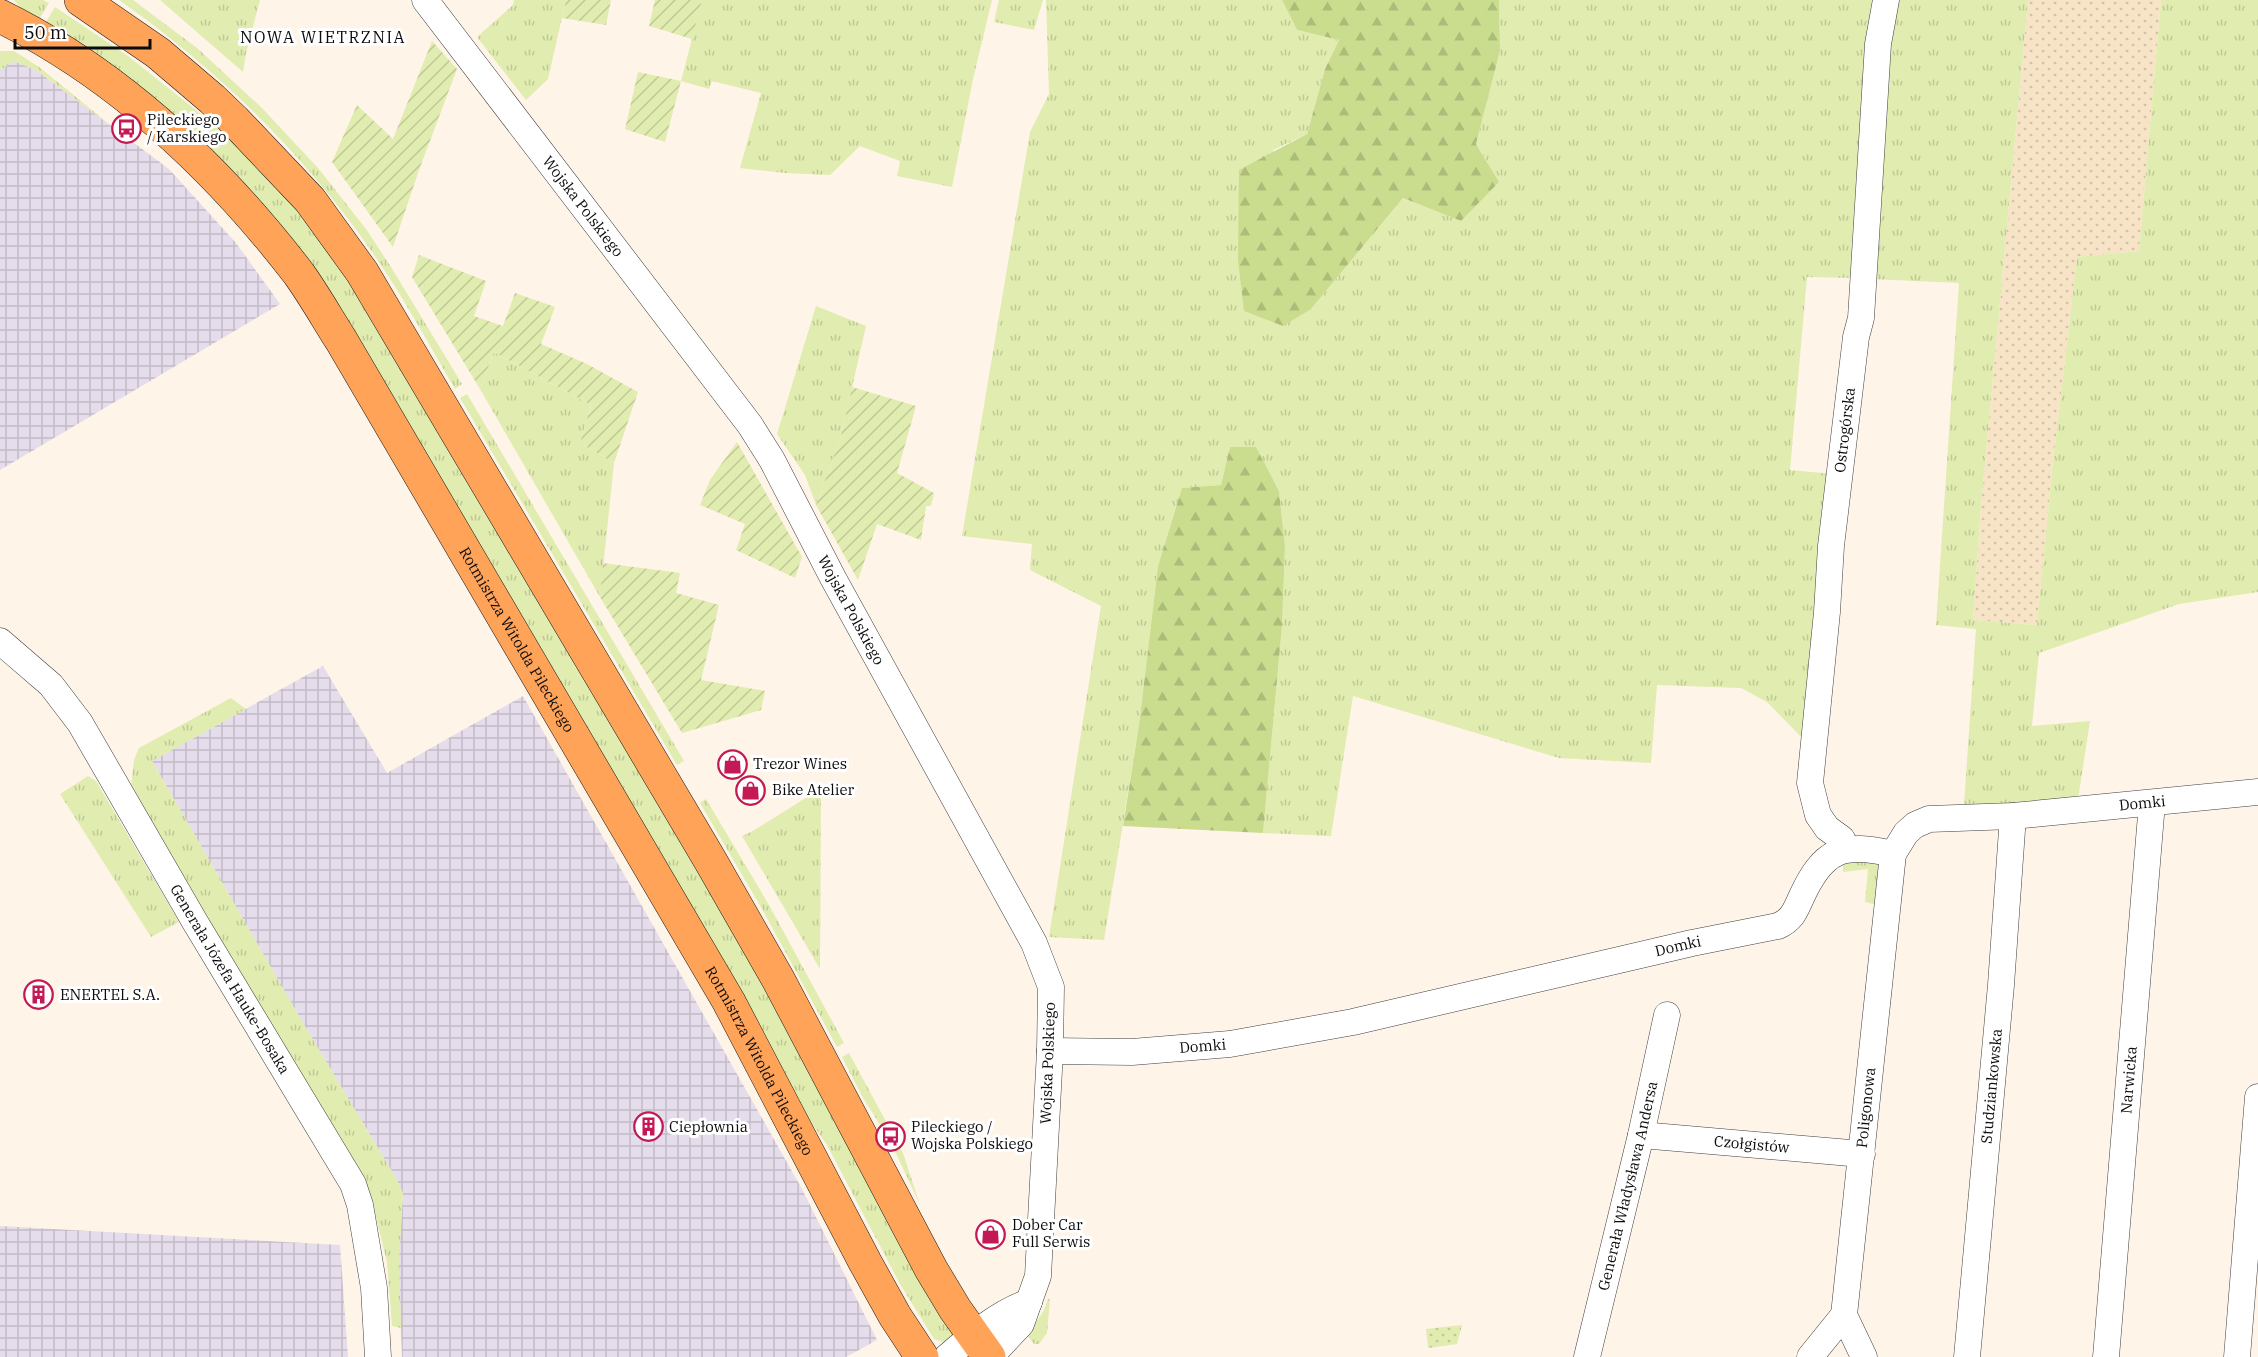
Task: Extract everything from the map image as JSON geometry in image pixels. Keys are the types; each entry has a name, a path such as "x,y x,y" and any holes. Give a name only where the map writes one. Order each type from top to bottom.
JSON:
{"main road":[{"path":"81,0 158,53 227,114 310,200 362,272 710,860 778,979 931,1269 984,1350"},
{"name":"Rotmistrza Witolda Pileckiego","path":"0,16 35,33 85,67 177,139 259,225 300,276 341,340 724,993 865,1262 895,1316 922,1357"}],"street":[{"name":"Wojska Polskiego","path":"425,0 733,402 772,460 833,578 1034,944 1051,987 1050,1052 1038,1276 1029,1302 1016,1307 984,1350 947,1357"},
{"name":"Ostrogórska","path":"1846,848 1842,839 1827,828 1818,815 1810,783 1831,546 1856,337 1861,318 1878,44 1886,0"},
{"name":"Generała Józefa Hauke-Bosaka","path":"0,641 51,685 81,723 195,922 353,1184 360,1205 374,1288 378,1357"},
{"name":"Domki","path":"1893,854 1906,833 1915,825 1929,819 2013,816 2258,792"},
{"name":"Narwicka","path":"2106,1357 2152,802"},
{"name":"Studziankowska","path":"1967,1357 2001,985 2013,816"},
{"name":"Domki","path":"1050,1052 1132,1052 1230,1044 1353,1022 1692,943 1778,926 1788,922 1794,913 1818,866 1846,848"},
{"path":"1846,848 1862,848 1893,854"},
{"name":"Poligonowa","path":"1844,1315 1893,854"},
{"name":"Generała Władysława Andersa","path":"1587,1357 1641,1135 1667,1016"},
{"path":"2237,1357 2258,1097"},
{"name":"Czołgistów","path":"1641,1135 1862,1154"},
{"path":"1810,1357 1844,1315 1864,1357"}],"shaded area":[{"path":"2028,0 2161,0 2139,251 2077,257 2037,625 1973,620 1981,506"},
{"path":"14,61 36,70 169,169 236,243 280,304 0,470 0,70"},
{"path":"323,666 387,773 523,696 802,1189 877,1340 846,1357 402,1357 398,1261 403,1194 397,1180 300,1018 152,761"},
{"path":"0,1226 340,1245 348,1357 0,1357"}],"green space":[{"path":"14,0 43,0 49,3 37,23"},
{"path":"119,0 133,0 197,48 261,107 318,168 366,229 462,384 455,389 370,249 315,178 286,145 190,54"},
{"path":"160,0 260,0 243,72"},
{"path":"514,0 566,0 548,79 526,100 477,37 513,5"},
{"path":"566,0 611,0 606,25 562,18"},
{"path":"655,0 702,0 692,39 649,26"},
{"path":"702,0 992,0 973,79 952,187 897,176 900,161 860,146 830,175 740,168 761,93 712,81 709,89 681,81"},
{"path":"999,0 1043,0 1034,30 994,22"},
{"path":"1046,0 1282,0 1297,30 1339,40 1325,69 1307,134 1273,150 1311,309 1403,198 1461,221 1488,163 1476,144 1500,51 1499,0 1880,0 1854,278 1807,277 1790,470 1833,474 1805,741 1767,702 1741,688 1657,685 1651,763 1559,758 1353,696 1331,836 1263,833 1282,626 1285,546 1279,491 1256,448 1230,447 1221,485 1182,488 1158,566 1139,725 1104,940 1049,937 1101,606 1030,570 1032,544 962,536 1030,132 1049,94"},
{"path":"1282,0 1499,0 1500,51 1476,144 1499,182 1461,221 1403,198 1311,309 1283,326 1244,311 1238,260 1239,170 1307,134 1325,69 1339,40 1297,30"},
{"path":"1894,0 2028,0 1981,506 1973,620 2037,625 2077,257 2139,251 2161,0 2258,0 2258,592 2179,604 2039,653 2032,726 2090,721 2078,799 2014,805 1964,805 1976,629 1936,625 1959,283 1872,279"},
{"path":"55,7 128,56 231,138 327,242 735,925 953,1332 953,1336 946,1343 934,1339 900,1284 827,1145 785,1085 320,288 43,27"},
{"path":"432,41 457,69 393,247 332,162 357,105 393,139"},
{"path":"0,51 14,51 39,67 113,127 36,70 14,61 0,70"},
{"path":"638,72 681,81 665,142 625,129"},
{"path":"419,255 486,281 474,316 503,326 515,293 555,307 541,344 587,364 638,392 614,463 580,443 591,405 494,352 480,389 412,277"},
{"path":"816,306 866,326 841,436 816,505 805,475 777,434"},
{"path":"494,352 591,405 580,443 614,463 600,597 480,389"},
{"path":"852,387 916,406 897,473 934,493 931,506 926,506 921,540 877,524 858,580 816,505 841,436"},
{"path":"467,394 684,761 677,765 460,398"},
{"path":"737,442 802,557 795,578 736,550 745,524 700,505 710,480"},
{"path":"1230,447 1256,447 1279,491 1285,546 1282,626 1263,833 1123,826 1139,725 1158,566 1182,488 1221,485"},
{"path":"603,563 680,573 676,593 719,605 701,680 765,691 761,710 682,733 600,597"},
{"path":"231,698 246,709 152,761 300,1018 397,1180 403,1194 399,1261 401,1328 392,1326 387,1262 370,1193 298,1075 131,787 134,760 139,748"},
{"path":"88,776 96,781 179,922 151,937 60,794"},
{"path":"821,790 820,969 742,836"},
{"path":"706,799 769,905 844,1043 837,1047 762,909 700,803"},
{"path":"1843,858 1881,861 1882,906 1865,902 1868,869 1843,872"},
{"path":"849,1053 892,1132 886,1134 863,1098 842,1057"},
{"path":"896,1140 903,1153 920,1205 894,1149 899,1146"},
{"path":"1050,1299 1047,1333 1039,1344 1034,1344 1027,1335 1043,1312"},
{"path":"1462,1325 1457,1344 1428,1348 1426,1329"}],"place":[{"name":"Pileckiego / Karskiego","path":"126,129"},
{"name":"Trezor Wines","path":"732,764"},
{"name":"Bike Atelier","path":"751,790"},
{"name":"ENERTEL S.A.","path":"39,995"},
{"name":"Ciepłownia","path":"648,1127"},
{"name":"Pileckiego / Wojska Polskiego","path":"890,1136"},
{"name":"Dober Car Full Serwis","path":"991,1234"}],"district":[{"name":"NOWA WIETRZNIA","path":"323,37"}]}
